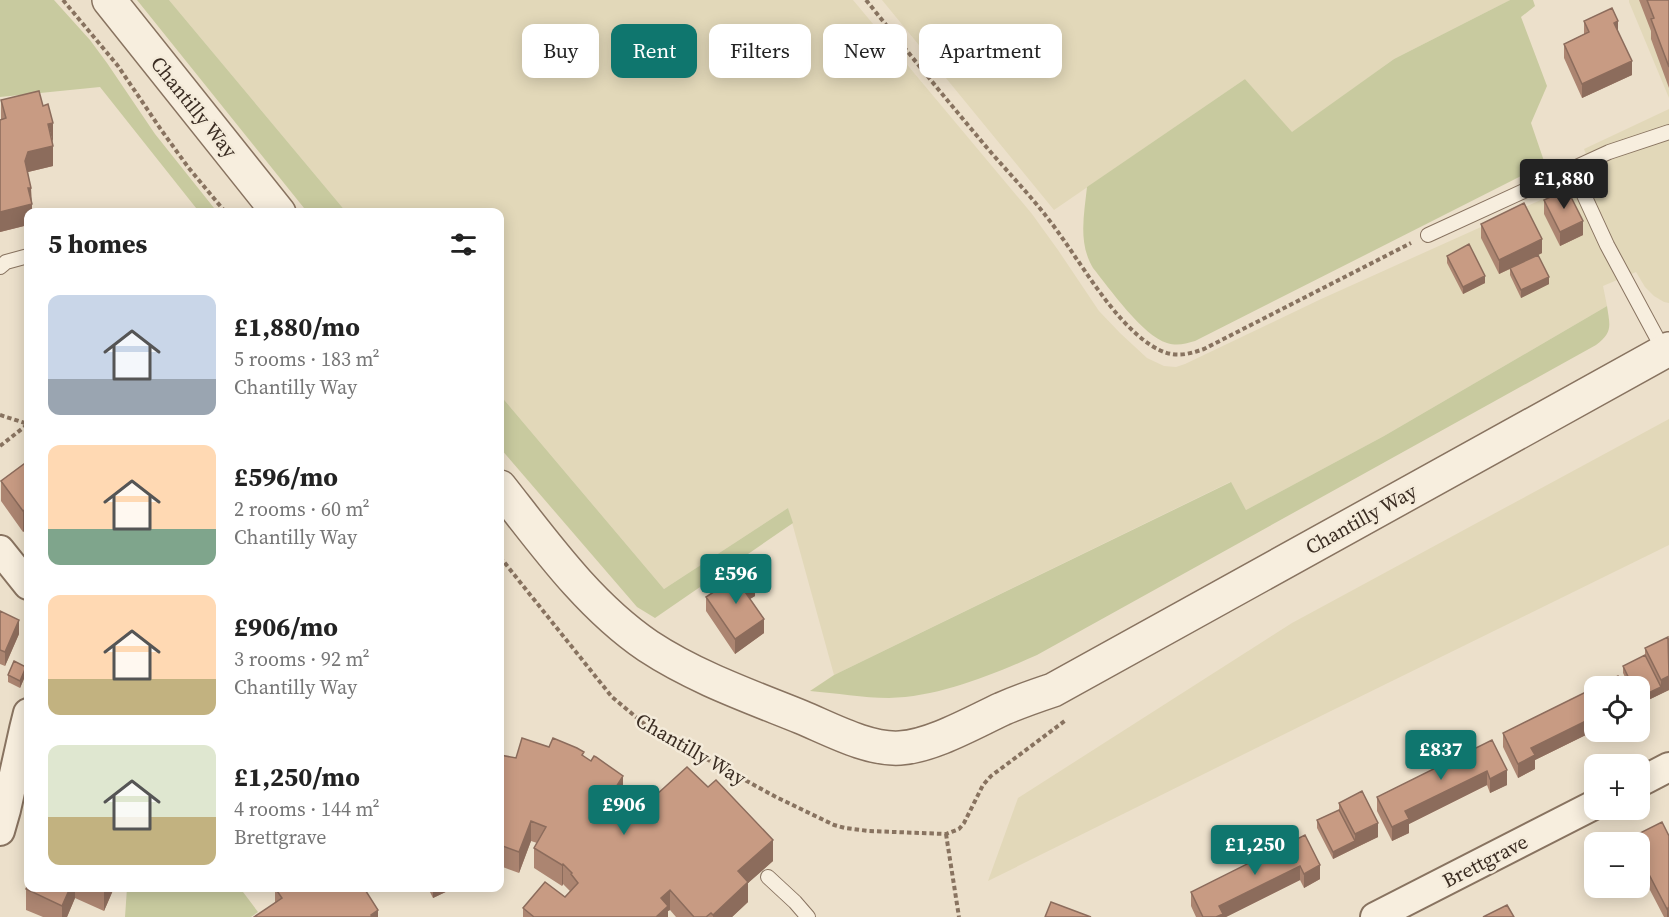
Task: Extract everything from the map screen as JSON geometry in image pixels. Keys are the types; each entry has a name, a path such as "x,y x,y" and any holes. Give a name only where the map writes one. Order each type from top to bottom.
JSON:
{"street":[{"name":"Chantilly Way","path":"109,0 275,208"},
{"name":"Chantilly Way","path":"504,492 589,594 629,632 648,646 729,688 849,737 890,748 907,747 945,735 1020,701 1053,690 1666,350"},
{"path":"0,550 24,580"},
{"path":"0,831 24,729"},
{"path":"1650,777 1669,767"},
{"name":"Brettgrave","path":"1385,915 1584,810"}],"lane":[{"path":"1428,235 1610,152 1669,132"},
{"path":"1572,169 1607,245 1666,350"},
{"path":"0,267 6,262 24,257"},
{"path":"768,877 808,917"}],"path":[{"name":"Chantilly Way","path":"63,0 118,66 162,131 222,208"},
{"path":"866,0 978,138 1047,217 1108,303 1139,337 1163,352 1175,355 1204,349 1428,235"},
{"path":"0,415 24,423"},
{"path":"0,446 24,427"},
{"name":"Chantilly Way","path":"504,562 612,697 648,727 776,797 834,825 856,831 946,834 959,917"}],"shaded area":[{"path":"169,0 853,0 873,24 823,24 823,78 907,78 907,65 1032,214 1099,311 1147,358 1164,366 1176,367 1594,176 1584,149 1669,109 1669,303 1654,296 1636,272 1603,286 1607,306 1384,436 1246,510 1230,482 834,675 788,508 664,589 504,400 504,208 343,208"},
{"path":"882,0 1510,0 1394,59 1292,133 1245,79 1054,210 946,78 1062,78 1062,24 919,24 919,45 907,31 907,24 902,24"},
{"path":"1629,0 1669,0 1669,98 1629,2"},
{"path":"1669,419 1669,545 988,881 1018,798 1292,623"}],"green space":[{"path":"0,0 54,0 90,40 155,134 214,208 196,208 100,87 0,97"},
{"path":"137,0 169,0 343,208 304,208"},
{"path":"1510,0 1533,0 1535,6 1521,17 1547,86 1531,123 1545,164 1188,343 1167,343 1158,339 1137,321 1093,268 1085,249 1084,239 1087,187 1245,79 1292,132 1394,59"},
{"path":"1607,306 1608,332 1596,345 1037,655 965,684 927,694 879,698 810,691 834,675 1231,482 1246,510 1384,436"},
{"path":"504,400 664,589 788,508 793,523 655,618 637,607 504,453"},
{"path":"127,892 243,892 258,912 251,917 125,917"}],"building":[{"path":"1647,0 1669,0 1669,67 1651,19 1654,18"},
{"path":"1612,8 1618,21 1614,23 1632,61 1582,84 1564,44 1589,32 1584,21"},
{"path":"39,91 43,106 48,104 53,123 48,124 53,146 28,152 25,161 32,204 0,212 0,120 6,118 1,100"},
{"path":"1567,189 1583,221 1560,232 1544,200"},
{"path":"1524,203 1542,239 1499,260 1481,224"},
{"path":"1469,244 1485,276 1463,287 1447,256"},
{"path":"1538,255 1549,277 1521,290 1510,268"},
{"path":"24,464 23,511 1,481"},
{"path":"747,570 755,581 743,589 764,619 735,639 706,597"},
{"path":"0,611 19,620 5,652 0,650"},
{"path":"1668,637 1669,676 1661,680 1645,648"},
{"path":"1645,655 1661,687 1650,692 1650,676 1628,676 1623,666"},
{"path":"14,661 24,666 20,681 8,675"},
{"path":"1584,693 1584,722 1531,748 1535,755 1518,764 1503,733"},
{"path":"522,738 549,747 553,738 584,752 582,755 591,761 594,756 596,757 623,776 616,787 636,803 618,820 623,825 687,767 708,787 716,780 773,840 738,871 748,882 713,915 711,913 706,917 694,917 670,890 661,898 668,906 656,917 534,917 523,908 545,882 565,897 578,883 563,864 534,848 546,827 531,821 519,852 504,846 504,756 516,758"},
{"path":"1492,740 1507,770 1490,779 1487,771 1405,811 1409,819 1392,827 1377,797"},
{"path":"1362,791 1378,823 1355,834 1339,803"},
{"path":"1339,810 1355,841 1333,852 1317,820"},
{"path":"1662,822 1669,836 1669,907 1667,909 1650,876 1650,832 1642,832"},
{"path":"1305,835 1320,865 1304,874 1300,866 1219,906 1223,914 1216,917 1203,917 1191,892"},
{"path":"32,892 68,892 62,906"},
{"path":"278,892 367,892 378,910 371,915 372,917 254,917 282,898"},
{"path":"1051,902 1091,917 1045,917"},
{"path":"1507,905 1514,917 1483,917"}]}
